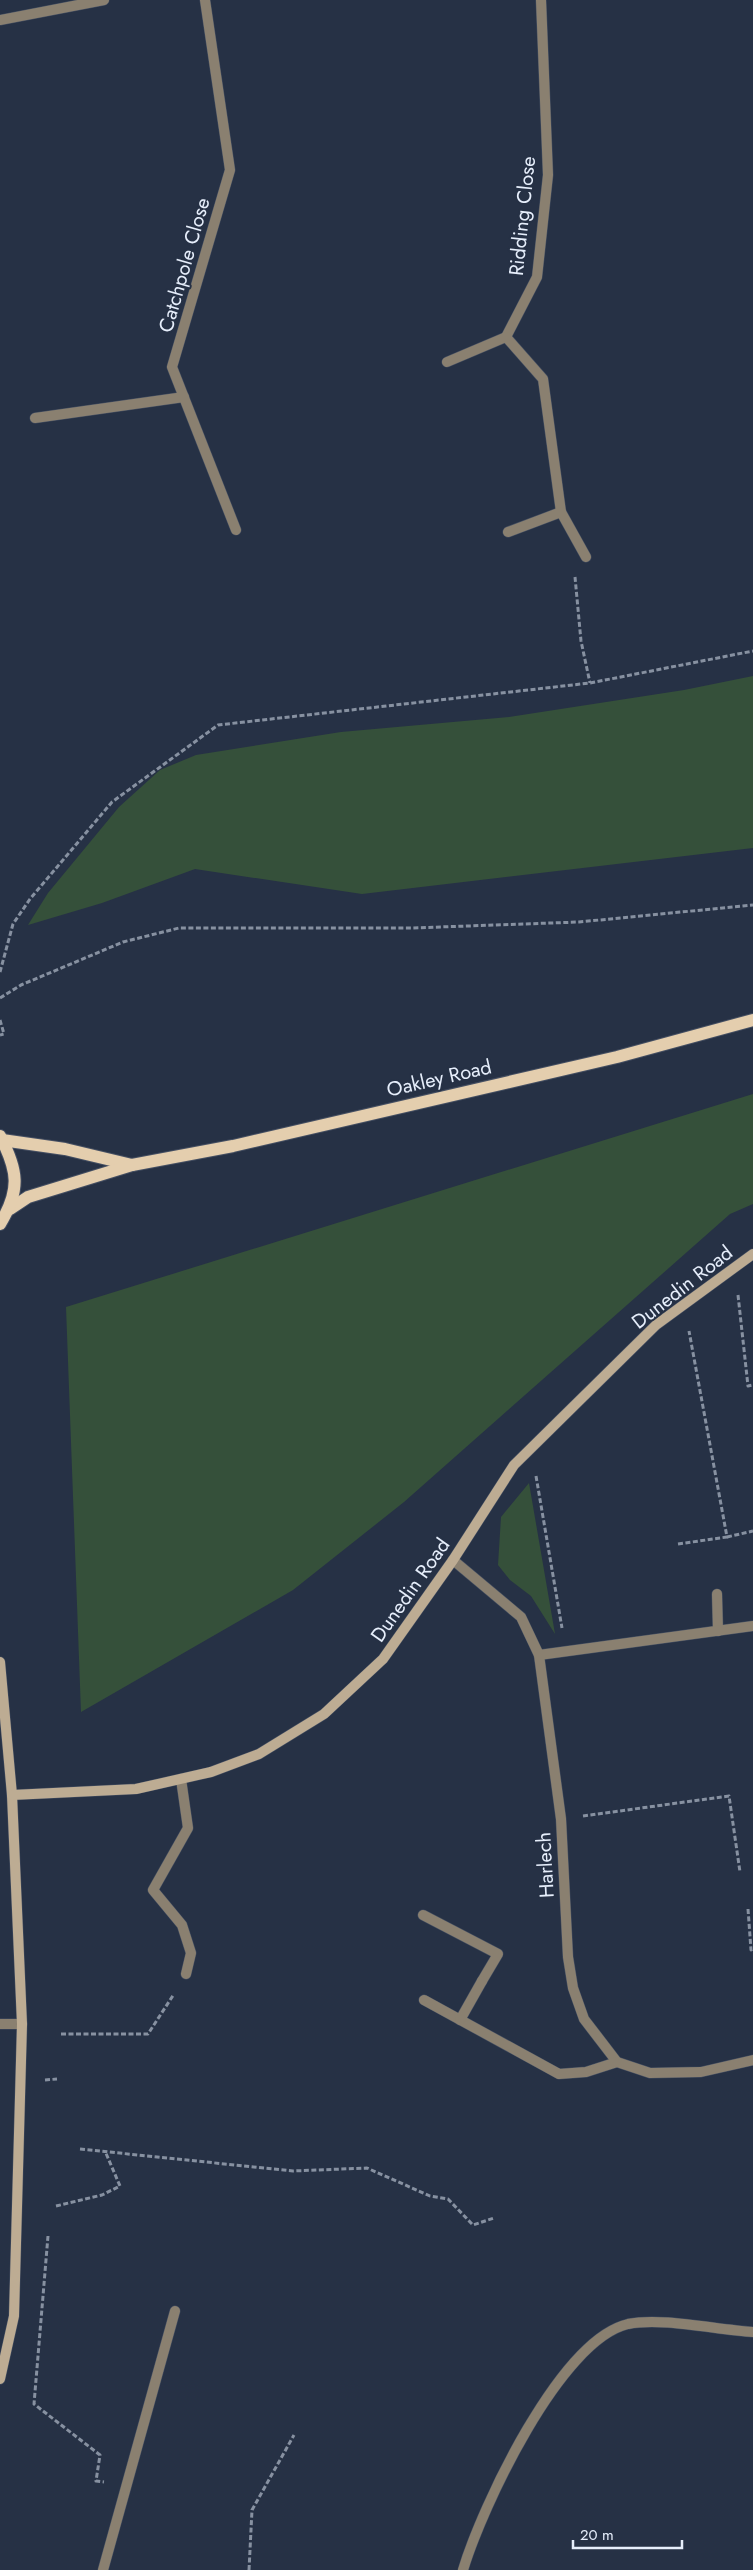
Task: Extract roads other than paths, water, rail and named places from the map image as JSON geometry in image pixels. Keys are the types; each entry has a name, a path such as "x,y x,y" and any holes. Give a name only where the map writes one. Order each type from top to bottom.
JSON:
{"main road":[{"name":"Oakley Road","path":"0,1224 10,1209 28,1197 132,1165 233,1146 617,1057 753,1020"},
{"name":"Oakley Road","path":"1,1138 66,1149 132,1165"},
{"name":"Oakley Road","path":"1,1138 11,1156 15,1183 10,1209"}],"street":[{"path":"0,20 104,0"},
{"name":"Catchpole Close","path":"204,0 230,170 172,367 236,530"},
{"name":"Ridding Close","path":"506,337 538,277 548,175 541,0"},
{"path":"447,362 506,337 543,379 561,512 586,557"},
{"path":"34,418 184,397"},
{"path":"508,532 561,512"},
{"name":"Dunedin Road","path":"12,1795 136,1789 211,1772 259,1754 324,1714 383,1659 452,1560 514,1465 526,1452 656,1325 753,1254"},
{"name":"Harlech","path":"452,1560 521,1617 539,1655 560,1819 568,1957 573,1988 584,2019 617,2062"},
{"path":"717,1594 718,1631"},
{"path":"539,1655 753,1626"},
{"path":"0,1662 12,1795 22,2024 14,2316 0,2379"},
{"path":"180,1779 188,1828 153,1890 182,1924 191,1953 186,1974"},
{"path":"423,1915 498,1954 460,2020"},
{"path":"424,2000 559,2074 586,2072 617,2062 650,2073 701,2072 753,2060"},
{"path":"0,2024 22,2024"},
{"path":"103,2570 176,2311"},
{"path":"462,2570 473,2537 500,2476 567,2370 588,2346 628,2324 660,2323 753,2332"}]}
